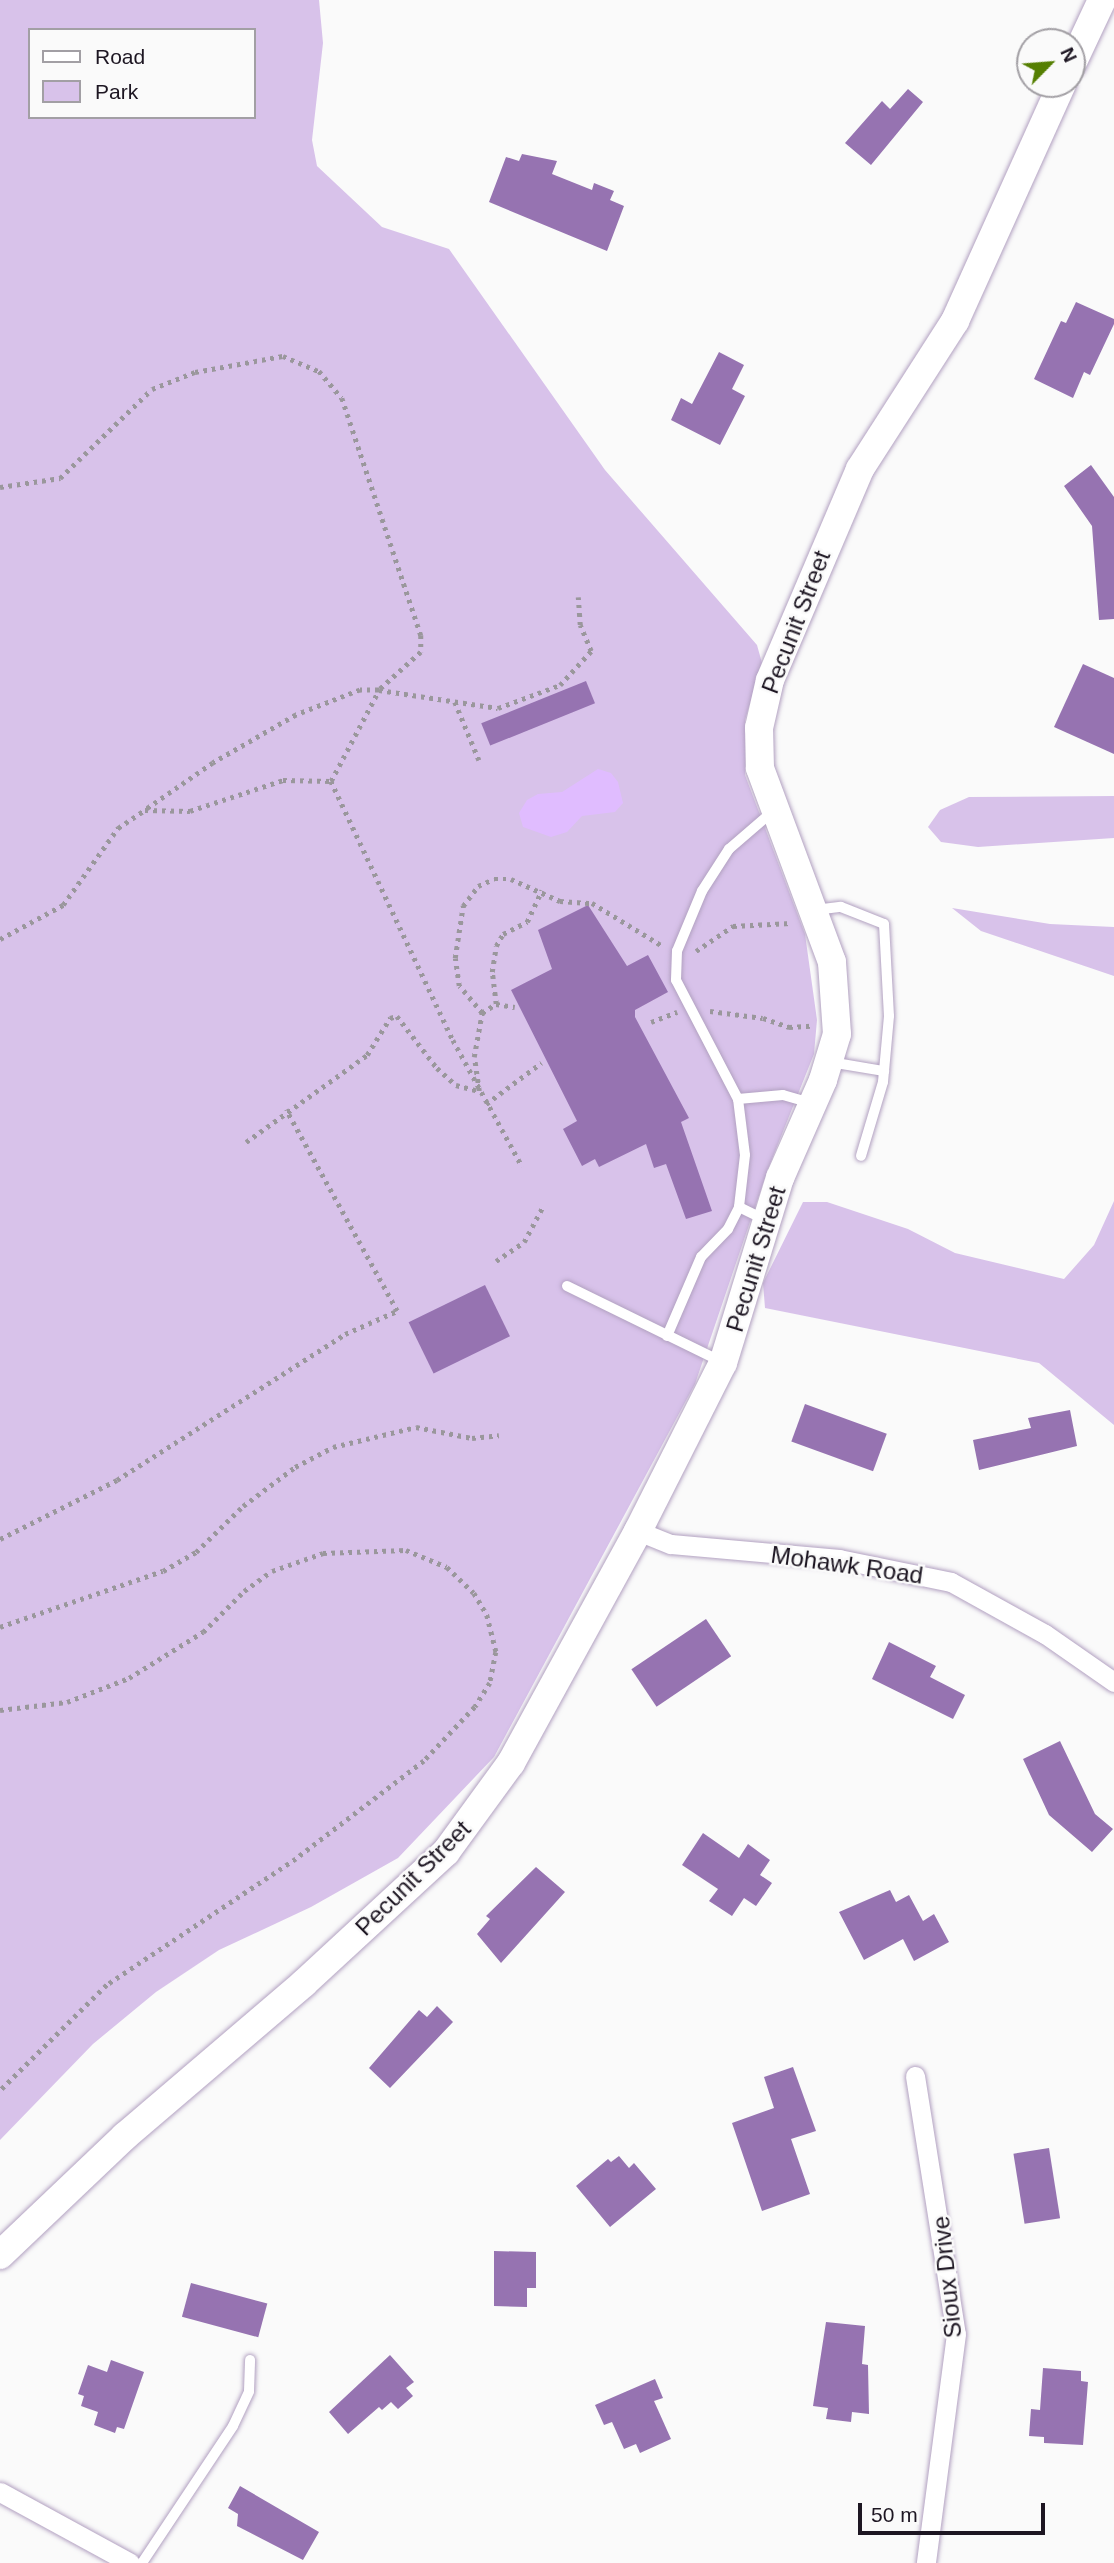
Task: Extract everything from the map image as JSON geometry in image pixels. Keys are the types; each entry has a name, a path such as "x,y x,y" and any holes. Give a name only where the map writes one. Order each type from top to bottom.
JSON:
{"street":[{"path":"1086,34 1102,0"},
{"name":"Pecunit Street","path":"0,2255 125,2136 304,1983 446,1852 510,1763 638,1531 723,1363 766,1220 830,1062 837,1034 835,977 816,914 772,812 758,751 770,680 860,469 955,321 1056,98"},
{"name":"Mohawk Road","path":"638,1531 671,1544 839,1559 951,1582 1045,1634 1114,1682"},
{"name":"Sioux Drive","path":"915,2076 956,2334 926,2563"},
{"path":"0,2491 130,2563"}],"lane":[{"path":"667,1336 701,1257 728,1229 739,1208 745,1154 738,1098 676,980 677,951 698,900 729,849 772,812"},
{"path":"816,914 841,907 884,924 889,1016 884,1071 861,1156"},
{"path":"830,1062 884,1071"},
{"path":"738,1098 783,1095 813,1104"},
{"path":"739,1208 766,1220"},
{"path":"567,1286 723,1363"},
{"path":"142,2563 233,2426 249,2391 250,2360"}],"path":[{"path":"0,487 60,478 152,389 174,379 283,356 305,363 330,379 342,398 423,643 416,659 379,690 331,781"},
{"path":"0,939 63,905 118,828 213,762 296,715 360,690 379,690 479,707 513,706 560,685 592,651 580,625 578,597"},
{"path":"455,701 479,760"},
{"path":"145,810 190,811 283,780 331,781"},
{"path":"331,781 453,1040 522,1166"},
{"path":"482,1013 459,986 454,970 458,923 467,898 478,886 499,878 559,901 592,903 622,925 677,951 690,953 733,926 816,914"},
{"path":"496,1004 492,972 496,946 503,934 527,922 542,893"},
{"path":"479,1091 474,1057 482,1013 496,1004 515,1006"},
{"path":"651,1022 690,1010 755,1017 794,1027 821,1023 837,1034"},
{"path":"246,1142 286,1110 367,1055 390,1018 397,1016 437,1068 456,1085 479,1091"},
{"path":"486,1104 541,1063"},
{"path":"0,1539 117,1480 345,1334 397,1311 286,1110"},
{"path":"496,1261 524,1242 543,1207"},
{"path":"0,1627 163,1571 196,1552 243,1506 295,1467 333,1447 416,1427 472,1438 499,1435"},
{"path":"0,1710 67,1702 128,1678 203,1632 244,1591 272,1571 323,1553 406,1550 447,1567 474,1593 487,1615 496,1652 490,1683 475,1707 424,1761 296,1859 107,1984 0,2091"}],"green space":[{"path":"0,0 319,0 323,43 312,140 317,166 382,227 449,249 605,470 757,645 762,663 745,720 745,775 805,934 817,1020 814,1054 768,1169 695,1384 494,1757 398,1858 311,1907 219,1950 156,1992 93,2044 0,2140"},
{"path":"1114,796 1114,838 978,847 941,842 928,827 940,810 969,797"},
{"path":"952,908 1050,924 1114,927 1114,976 981,931"},
{"path":"1114,1201 1114,1425 1039,1363 765,1308 763,1283 803,1202 827,1202 908,1229 955,1253 1064,1279 1094,1245"}],"shaded area":[{"path":"598,769 611,773 618,782 623,803 615,812 582,816 567,832 551,837 523,827 519,813 527,800 538,794 562,792"}],"building":[{"path":"908,89 923,102 871,165 845,143 882,101 890,109"},
{"path":"522,154 557,161 552,174 592,190 594,183 614,191 610,200 624,206 607,251 489,202 506,157 519,161"},
{"path":"1076,302 1114,319 1114,324 1090,375 1084,372 1073,398 1034,379 1061,321 1066,323"},
{"path":"719,352 744,365 732,389 745,396 720,445 671,420 681,398 692,404"},
{"path":"1091,465 1114,497 1114,619 1099,620 1092,526 1064,486"},
{"path":"1083,664 1114,678 1114,754 1054,727"},
{"path":"586,681 595,703 490,746 481,723"},
{"path":"588,905 627,966 648,955 668,992 635,1010 635,1017 689,1118 681,1122 712,1211 686,1219 666,1164 654,1168 646,1144 599,1167 595,1159 582,1166 563,1129 577,1121 511,990 552,969 538,930"},
{"path":"485,1285 510,1336 434,1373 409,1322"},
{"path":"805,1404 887,1434 873,1471 791,1442"},
{"path":"1070,1410 1077,1446 979,1470 973,1440 1031,1428 1028,1418"},
{"path":"706,1619 731,1656 657,1707 631,1669"},
{"path":"889,1642 936,1666 930,1677 965,1695 953,1719 872,1679"},
{"path":"1060,1741 1095,1814 1113,1829 1092,1852 1049,1815 1023,1759"},
{"path":"703,1833 739,1858 748,1844 770,1860 760,1875 772,1883 756,1906 744,1898 732,1916 709,1901 718,1889 682,1865"},
{"path":"536,1867 565,1892 501,1963 477,1934 490,1919 486,1916"},
{"path":"890,1890 896,1902 909,1895 923,1921 934,1914 949,1942 914,1961 903,1939 864,1960 839,1912"},
{"path":"437,2006 453,2022 390,2088 369,2068 419,2010 427,2017"},
{"path":"793,2067 816,2131 791,2139 810,2194 762,2211 732,2123 774,2108 764,2077"},
{"path":"1049,2148 1060,2218 1025,2224 1013,2154"},
{"path":"619,2156 629,2168 634,2163 656,2189 610,2227 576,2186 608,2159 611,2162"},
{"path":"494,2251 536,2252 536,2288 527,2288 527,2307 494,2306"},
{"path":"191,2283 267,2303 258,2337 182,2317"},
{"path":"826,2322 865,2326 862,2364 868,2365 869,2414 852,2412 851,2422 826,2419 828,2408 813,2406"},
{"path":"390,2355 414,2382 406,2388 413,2396 398,2409 391,2402 382,2410 379,2407 348,2434 329,2412"},
{"path":"111,2360 144,2372 124,2429 117,2427 115,2433 94,2425 98,2412 81,2406 84,2396 78,2394 88,2365 107,2372"},
{"path":"1043,2368 1081,2371 1081,2381 1088,2382 1083,2445 1044,2443 1044,2437 1029,2436 1031,2409 1040,2410"},
{"path":"655,2379 663,2398 654,2401 671,2439 640,2453 636,2444 624,2449 612,2422 604,2425 595,2405"},
{"path":"240,2486 319,2532 303,2560 237,2526 238,2514 228,2508"}]}
